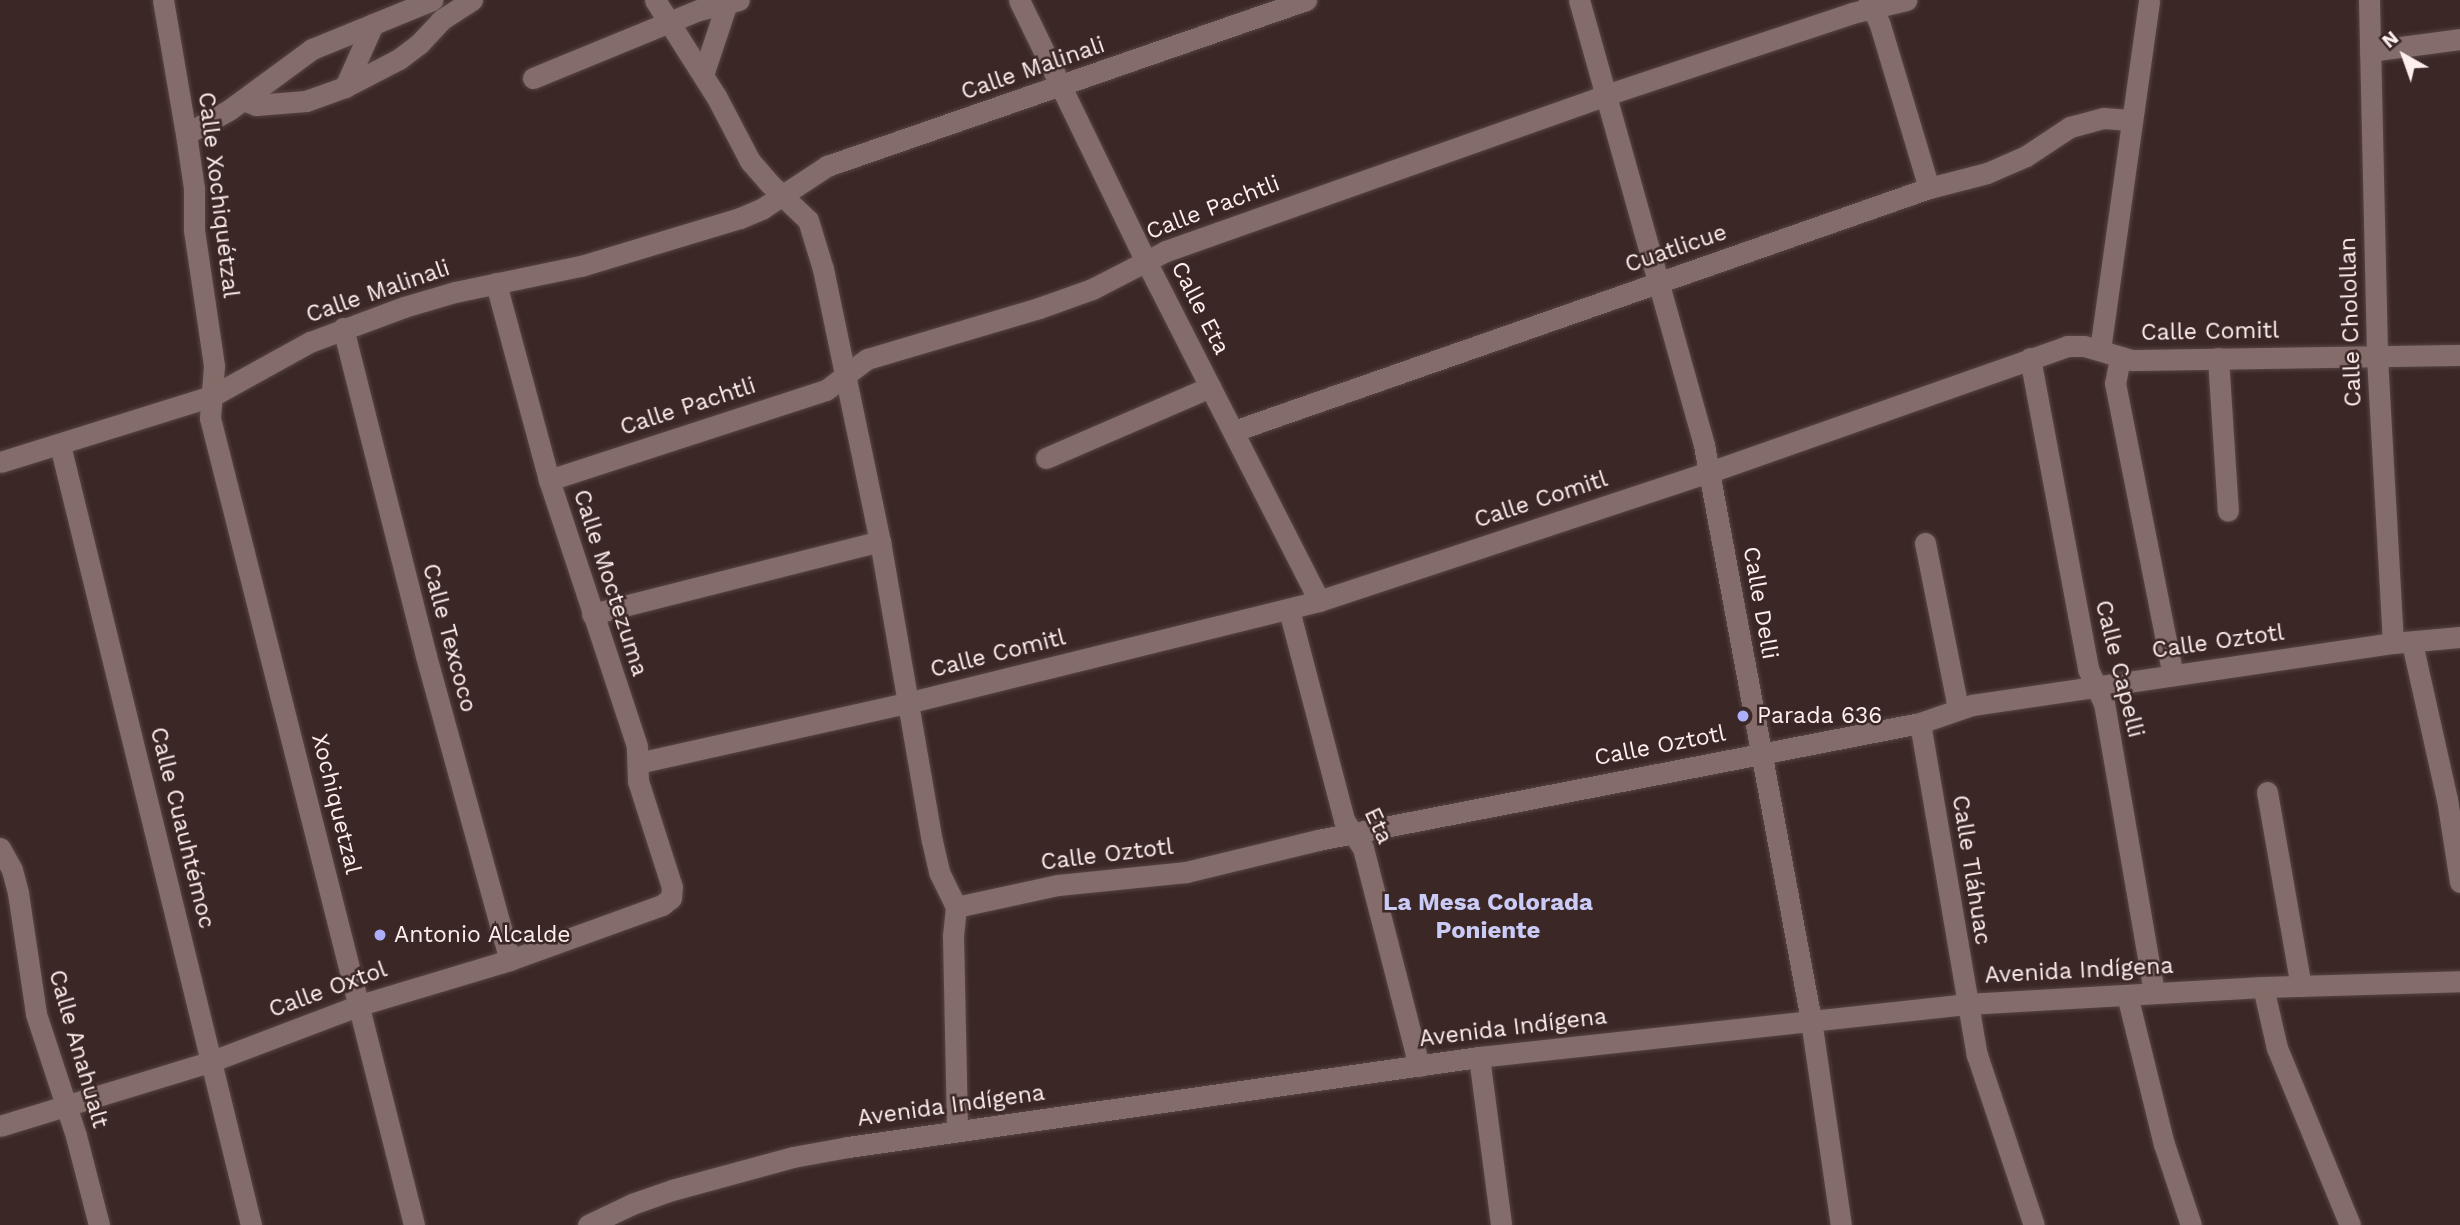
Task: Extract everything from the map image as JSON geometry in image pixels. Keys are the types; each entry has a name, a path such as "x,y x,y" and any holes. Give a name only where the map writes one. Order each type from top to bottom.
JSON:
{"street":[{"name":"Calle Xochiquétzal","path":"163,0 194,188 194,230 214,366 212,396"},
{"path":"186,134 243,100 312,49 432,0"},
{"path":"243,100 256,105 306,101 345,87 399,59 419,44 441,20 472,0"},
{"path":"655,0 703,75 750,161 782,196 804,214 811,225 823,269 880,541 939,872 956,907 953,936 957,1130"},
{"name":"Calle Eta","path":"1019,0 1146,261 1319,601"},
{"name":"Calle Malinali","path":"0,462 212,396 280,356 343,328 455,292 581,267 740,218 782,196 827,166 1062,88 1306,0"},
{"name":"Calle Delli","path":"1578,0 1710,472 1759,752 1811,1020 1841,1225"},
{"name":"Calle Pachtli","path":"549,480 826,390 867,359 1039,308 1091,289 1166,251 1606,95 1871,4 1906,0"},
{"path":"2099,351 2149,0"},
{"name":"Calle Cholollan","path":"2369,0 2377,357 2403,643 2453,798 2460,882"},
{"path":"533,78 699,10 733,1"},
{"path":"703,75 733,1"},
{"path":"1871,4 1929,188"},
{"path":"345,87 373,24"},
{"path":"2370,51 2460,39"},
{"name":"Cuatlicue","path":"1234,431 1929,188 2010,164 2053,135 2085,121 2102,118 2131,120"},
{"name":"Calle Moctezuma","path":"496,283 549,480 637,746 638,780 672,887 671,898"},
{"name":"Calle Texcoco","path":"343,328 426,656 510,960"},
{"name":"Calle Comitl","path":"638,763 907,703 1289,610 1710,472 2030,358 2076,345 2120,358 2460,355"},
{"name":"Calle Capelli","path":"2030,358 2088,669 2104,703 2154,993"},
{"path":"2120,358 2115,383 2174,675"},
{"path":"2218,358 2228,511"},
{"path":"1046,458 1210,387"},
{"name":"Xochiquetzal","path":"212,396 210,418 414,1225"},
{"name":"Calle Cuauhtémoc","path":"60,445 251,1225"},
{"path":"592,614 880,541"},
{"path":"1925,543 1958,708"},
{"name":"Eta","path":"1289,610 1345,820 1363,848 1419,1066"},
{"name":"Calle Oztotl","path":"956,907 1058,885 1186,872 1318,840 1759,752 1920,723 1958,708 2174,675 2460,637"},
{"name":"Calle Tláhuac","path":"1920,723 1966,1004 1977,1055 2034,1225"},
{"path":"2267,792 2301,986"},
{"name":"Calle Anahualt","path":"0,848 12,870 9,896 32,997 99,1225"},
{"name":"Calle Oxtol","path":"0,1126 212,1061 360,1005 510,960 662,905 671,898"},
{"name":"Avenida Indígena","path":"588,1225 632,1204 746,1169 848,1147 1479,1057 1966,1004 2263,987 2460,981"},
{"path":"2263,987 2277,1048 2350,1225"},
{"path":"2127,995 2164,1144 2191,1225"},
{"path":"1479,1057 1501,1225"}],"place":[{"name":"Parada 636","path":"1743,716"},
{"name":"Antonio Alcalde","path":"380,935"}],"district":[{"name":"La Mesa Colorada Poniente","path":"1488,917"}]}
